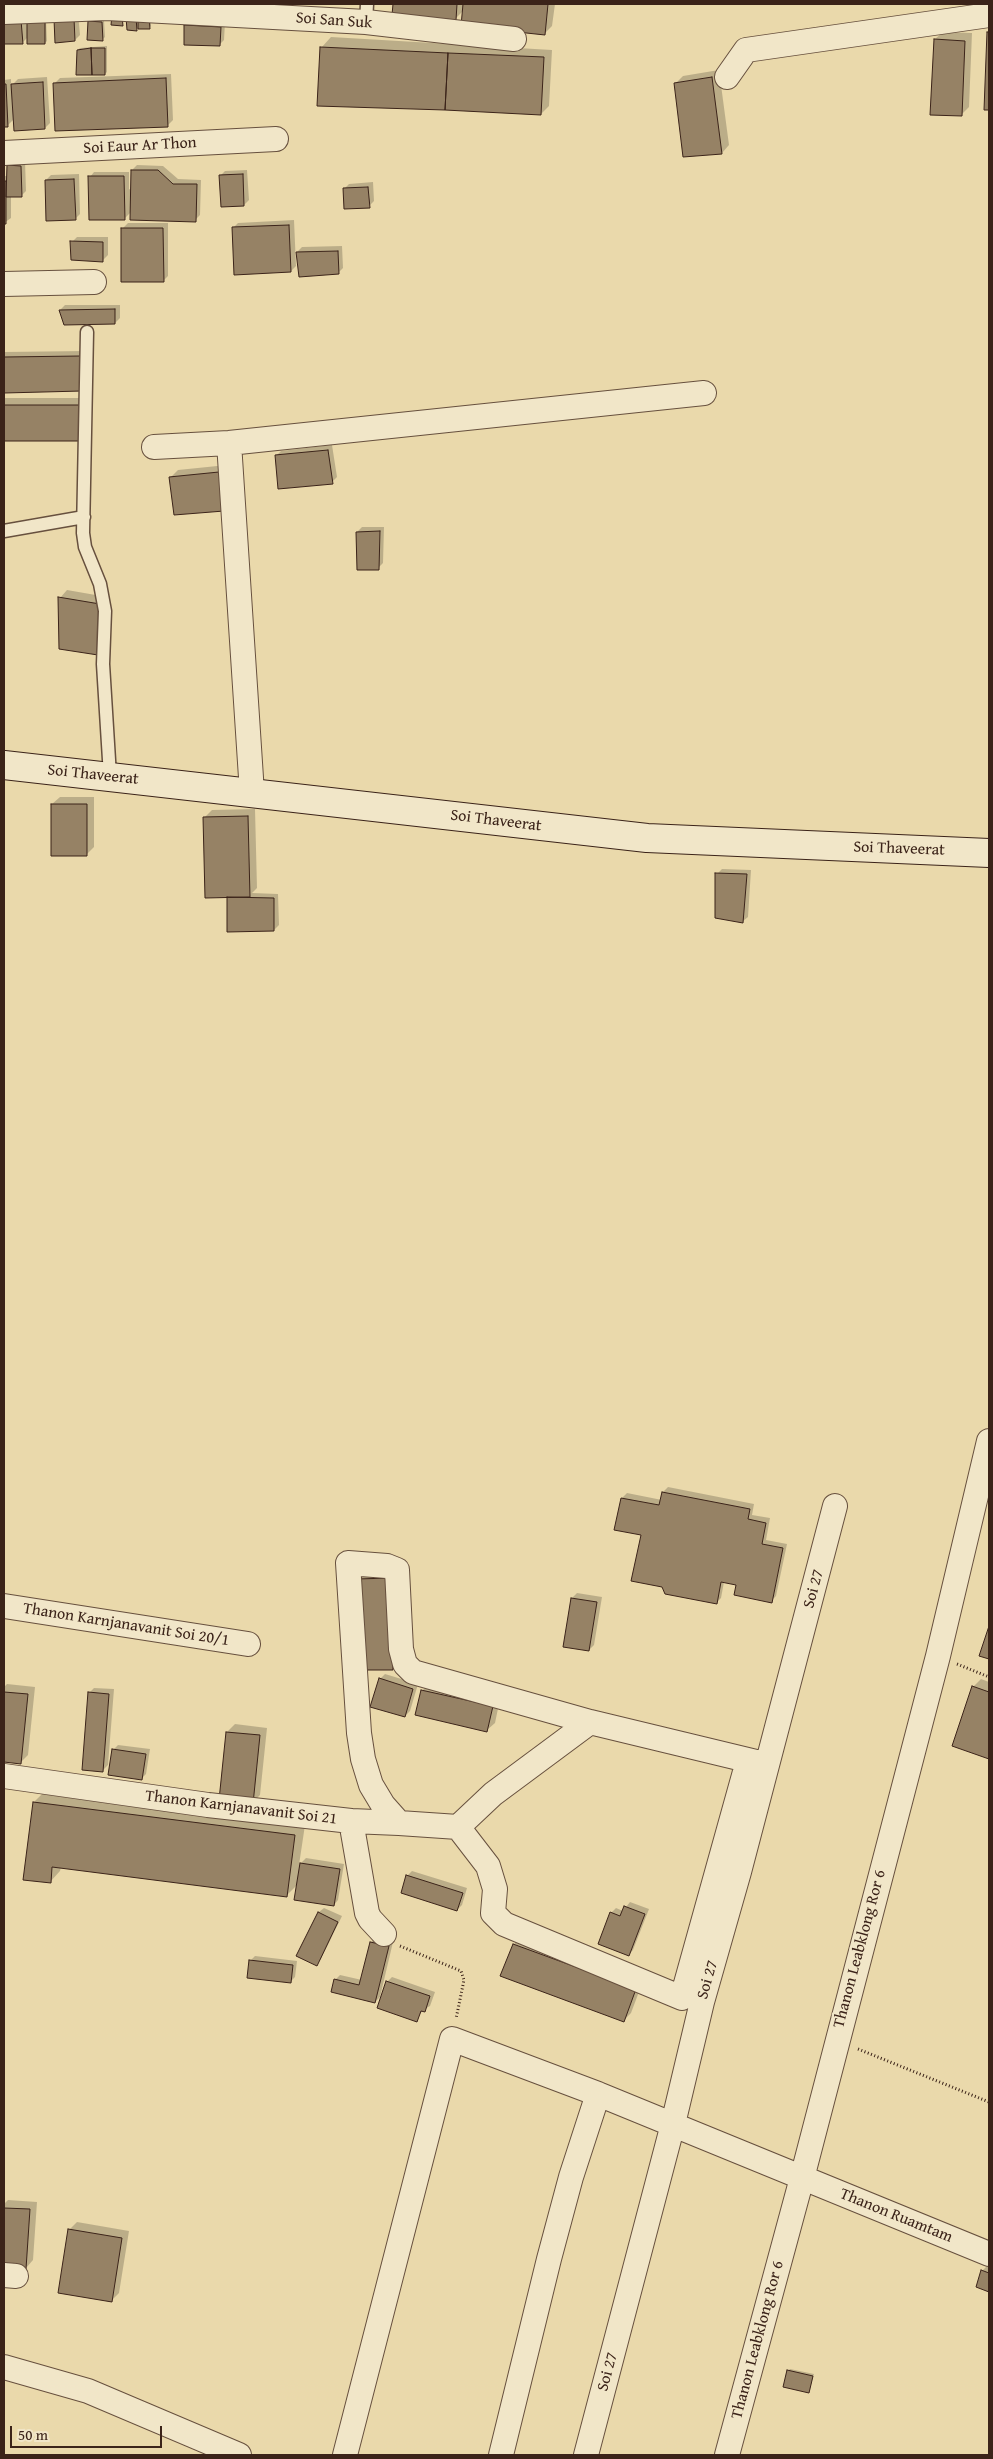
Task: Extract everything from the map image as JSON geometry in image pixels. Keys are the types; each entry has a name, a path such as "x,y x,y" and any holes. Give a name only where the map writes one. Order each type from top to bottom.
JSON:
{"street":[{"name":"Soi San Suk","path":"4,12 106,8 367,13 514,39"},
{"path":"727,78 746,50 989,15"},
{"name":"Soi Eaur Ar Thon","path":"4,153 276,140"},
{"path":"4,284 94,282"},
{"path":"154,447 229,443 704,394"},
{"path":"229,443 252,793"},
{"name":"Soi Thaveerat","path":"4,765 647,838 989,853"},
{"name":"Thanon Leabklong Ror 6","path":"727,2455 802,2178 836,2040 938,1656 989,1441"},
{"name":"Soi 27","path":"586,2455 673,2124 758,1763 836,1506"},
{"path":"399,1823 383,1805 371,1785 363,1759 359,1733 348,1563 387,1566 397,1570 401,1649 405,1664 413,1672 590,1722 758,1763 682,1998 496,1919 493,1914 495,1889 488,1866 458,1827"},
{"name":"Thanon Karnjanavanit Soi 20/1","path":"4,1606 248,1644"},
{"path":"351,1821 458,1827 493,1794 590,1722"},
{"name":"Thanon Karnjanavanit Soi 21","path":"4,1776 208,1805 351,1821 368,1913 370,1919 384,1934"},
{"path":"345,2455 452,2040"},
{"name":"Thanon Ruamtam","path":"452,2040 598,2094 989,2254"},
{"path":"501,2455 554,2240 598,2094"},
{"path":"4,2367 88,2391 239,2455"}],"lane":[{"path":"87,332 85,546 100,584 105,610 103,664 110,776"},
{"path":"4,531 84,517"}],"path":[{"path":"938,1656 989,1677"},
{"path":"384,1934 397,1945 455,1967 462,1973 464,1980 452,2040"},
{"path":"836,2040 989,2102"}],"building":[{"path":"393,4 457,4 456,20 392,15"},
{"path":"463,4 548,4 545,35 461,26"},
{"path":"138,14 149,15 150,29 138,29"},
{"path":"112,15 122,16 123,26 111,25"},
{"path":"126,17 136,17 137,31 127,30"},
{"path":"74,18 75,41 55,43 54,19"},
{"path":"4,20 21,20 23,44 4,44"},
{"path":"27,21 45,21 45,44 27,44"},
{"path":"88,21 102,22 103,41 87,40"},
{"path":"184,25 221,27 220,46 184,45"},
{"path":"987,32 989,32 989,110 984,110"},
{"path":"934,39 965,41 962,116 930,115"},
{"path":"320,47 448,53 445,110 317,106"},
{"path":"91,48 105,48 105,75 92,75"},
{"path":"91,48 92,75 76,75 77,50"},
{"path":"448,53 544,57 541,115 445,110"},
{"path":"712,77 722,154 683,157 674,83"},
{"path":"166,78 168,127 55,131 53,83"},
{"path":"43,82 45,129 14,131 11,84"},
{"path":"4,84 6,84 8,127 4,127"},
{"path":"7,165 21,166 22,197 6,197"},
{"path":"131,170 158,170 173,184 197,184 196,222 130,220"},
{"path":"243,174 244,206 221,207 219,175"},
{"path":"88,176 124,176 125,220 89,220"},
{"path":"74,179 76,220 46,221 45,180"},
{"path":"4,181 6,181 6,224 4,224"},
{"path":"368,187 370,208 344,209 343,188"},
{"path":"289,225 291,272 234,275 232,227"},
{"path":"121,228 163,228 164,282 121,282"},
{"path":"70,241 103,242 103,262 71,260"},
{"path":"338,251 339,274 299,277 296,252"},
{"path":"115,309 115,324 64,325 59,310"},
{"path":"81,356 82,391 4,393 4,357"},
{"path":"4,405 81,405 81,441 4,441"},
{"path":"328,450 333,484 278,489 275,455"},
{"path":"219,472 224,511 174,515 169,477"},
{"path":"380,531 379,570 357,570 356,532"},
{"path":"58,597 100,604 98,655 59,649"},
{"path":"51,804 87,804 87,856 51,856"},
{"path":"248,816 250,897 205,898 203,817"},
{"path":"715,873 747,874 743,923 715,918"},
{"path":"227,897 274,898 274,931 227,932"},
{"path":"662,1492 750,1509 748,1519 766,1523 762,1544 783,1548 772,1603 734,1595 736,1585 721,1582 717,1604 665,1594 662,1587 631,1581 641,1535 614,1530 621,1498 659,1505"},
{"path":"391,1578 393,1670 357,1670 356,1579"},
{"path":"571,1598 597,1602 589,1651 563,1647"},
{"path":"989,1626 989,1659 979,1656"},
{"path":"379,1678 413,1689 405,1717 370,1707"},
{"path":"972,1686 989,1692 989,1759 952,1746"},
{"path":"421,1690 493,1706 487,1732 415,1715"},
{"path":"4,1692 28,1694 21,1764 4,1762"},
{"path":"88,1692 109,1694 103,1772 82,1770"},
{"path":"226,1732 260,1735 253,1804 219,1800"},
{"path":"112,1749 146,1754 142,1780 108,1775"},
{"path":"33,1802 295,1835 287,1897 52,1867 51,1883 23,1880"},
{"path":"300,1863 340,1869 334,1906 294,1900"},
{"path":"406,1875 463,1893 457,1911 401,1893"},
{"path":"624,1906 645,1914 629,1956 598,1944 610,1912 620,1916"},
{"path":"318,1912 338,1922 317,1966 296,1956"},
{"path":"370,1942 389,1946 375,2003 331,1992 334,1979 359,1985"},
{"path":"513,1944 636,1989 624,2022 500,1976"},
{"path":"249,1960 293,1965 291,1983 247,1978"},
{"path":"386,1981 430,1996 425,2012 421,2011 417,2022 377,2008"},
{"path":"4,2208 30,2209 26,2269 4,2268"},
{"path":"68,2229 122,2238 112,2302 58,2293"},
{"path":"981,2270 989,2273 989,2292 976,2287"},
{"path":"787,2370 813,2376 809,2393 783,2387"}]}
